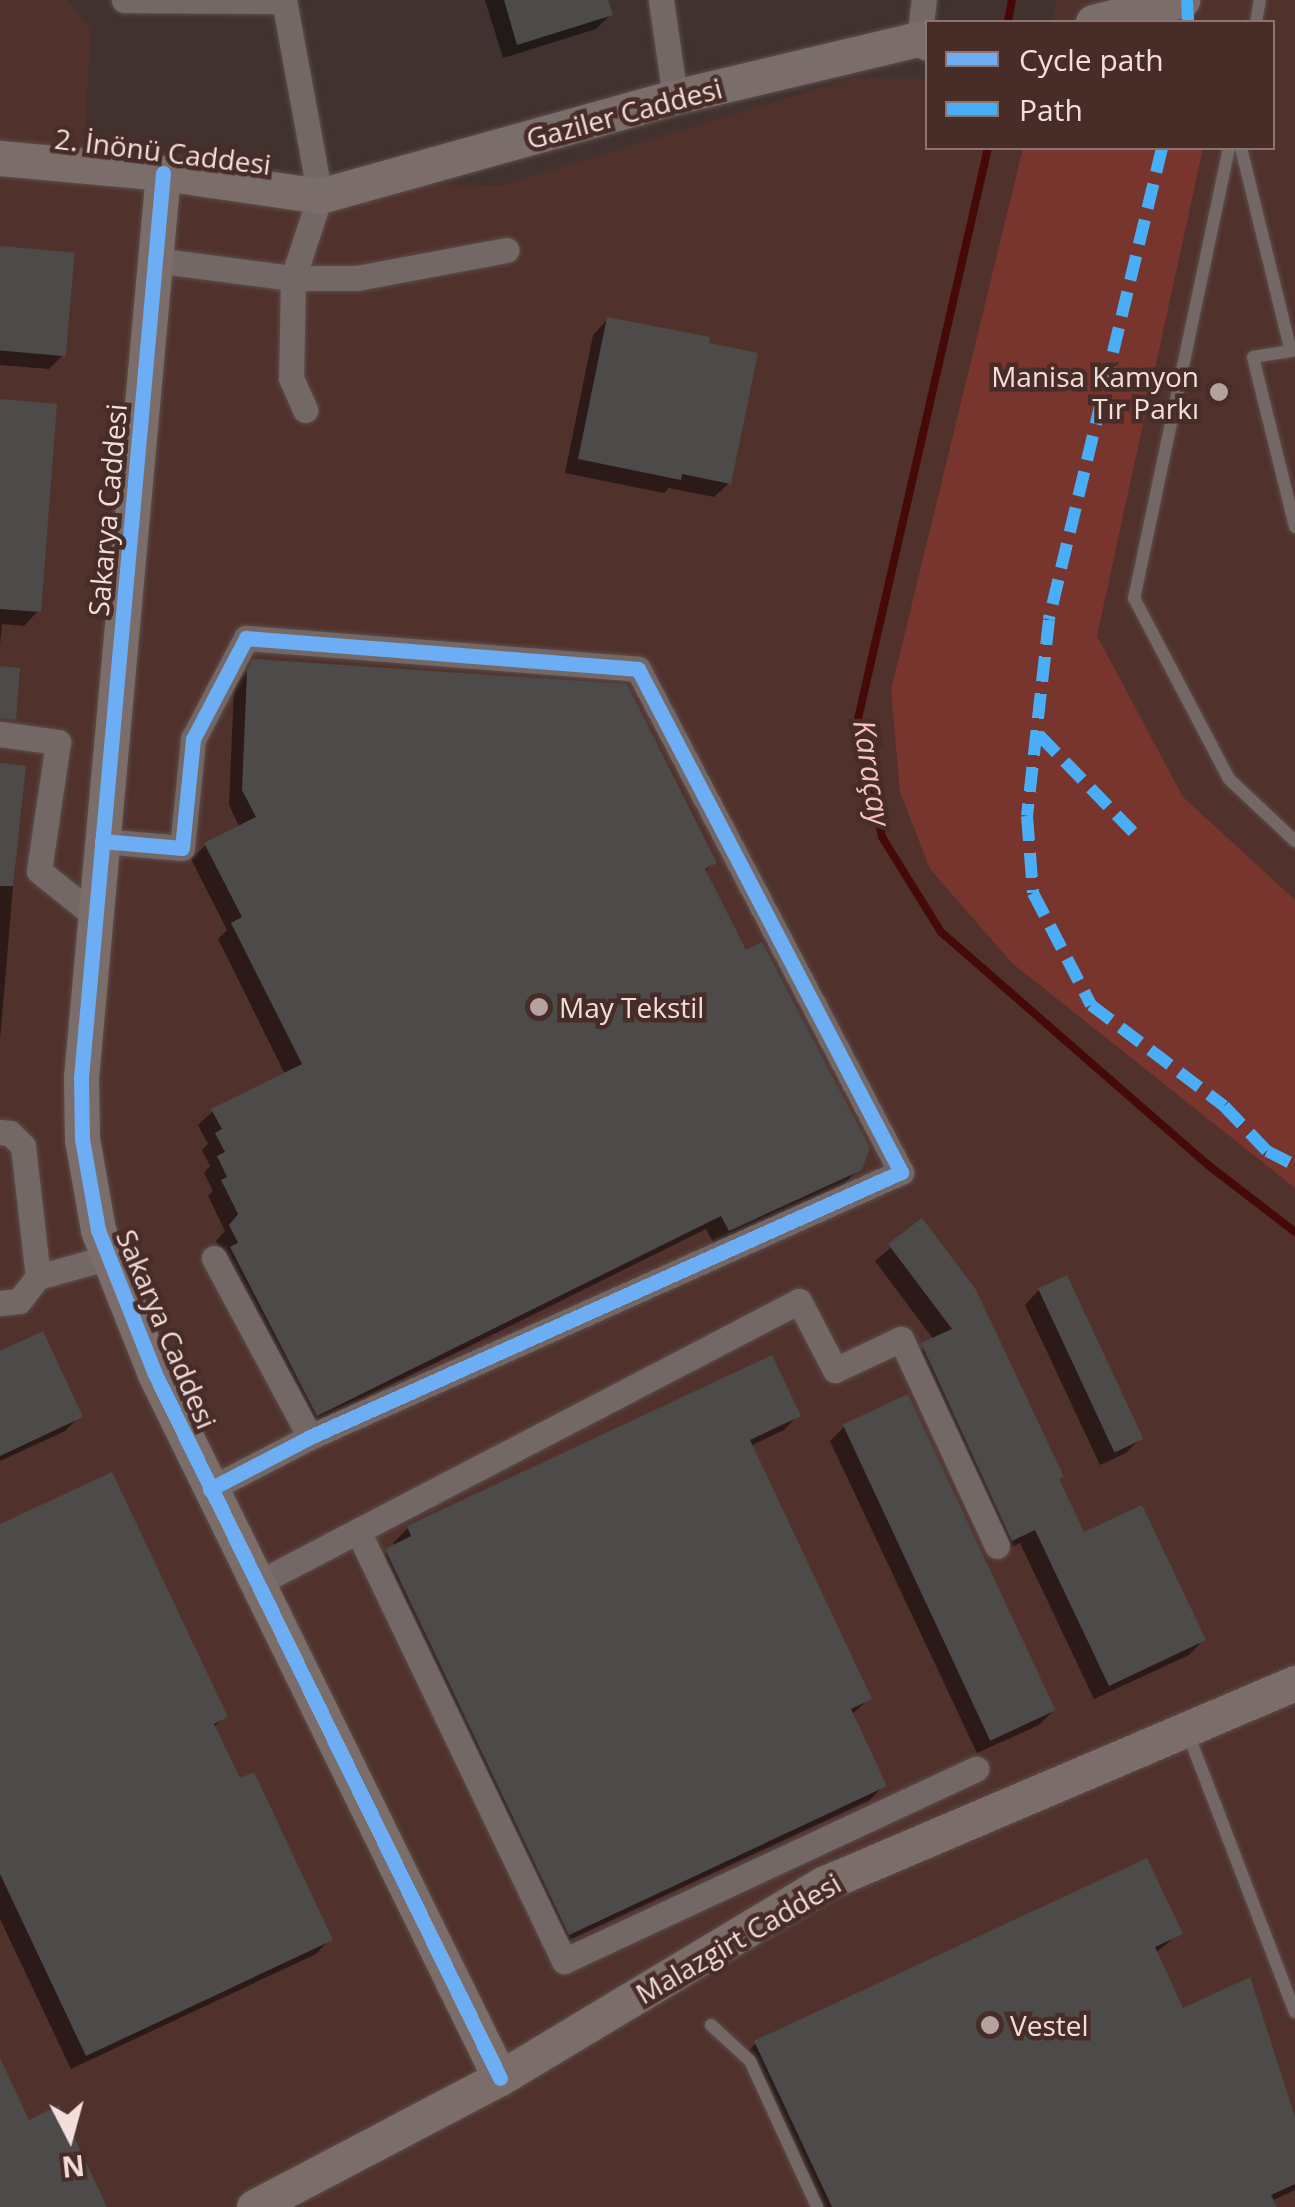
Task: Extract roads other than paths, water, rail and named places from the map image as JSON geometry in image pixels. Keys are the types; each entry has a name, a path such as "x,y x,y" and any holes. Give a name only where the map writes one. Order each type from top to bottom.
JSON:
{"street":[{"path":"124,0 284,0 320,196 293,278 290,378 305,410"},
{"path":"661,0 675,97"},
{"path":"923,41 924,0"},
{"path":"1101,20 1182,0"},
{"name":"Gaziler Caddesi","path":"320,196 675,97 923,41"},
{"name":"2. İnönü Caddesi","path":"0,158 163,173 320,196"},
{"name":"Sakarya Caddesi","path":"163,173 81,1077 82,1139 98,1230 155,1374 500,2078"},
{"path":"154,260 293,278 357,278 506,250"},
{"path":"102,841 182,848 193,739 246,638 638,669 901,1172 310,1437 210,1488"},
{"path":"0,734 58,742 39,872 95,916"},
{"path":"0,1132 10,1133 23,1146 38,1277"},
{"path":"0,1303 19,1300 38,1277 108,1257"},
{"path":"214,1258 310,1437"},
{"path":"256,1584 799,1301 835,1370 900,1339 997,1546"},
{"path":"358,1531 564,1961 976,1769"},
{"name":"Malazgirt Caddesi","path":"254,2207 500,2078 823,1884 1295,1683"}],"lane":[{"path":"1229,150 1134,598 1229,779 1295,842"},
{"path":"1242,150 1293,350 1253,358 1295,528"},
{"path":"1187,1731 1295,2012"},
{"path":"712,2025 750,2061 818,2207"}],"waterway":[{"name":"Karaçay","path":"1008,20 1012,0"},
{"name":"Karaçay","path":"988,150 858,719 882,837 941,932 1208,1165 1295,1232"}],"place":[{"name":"Manisa Kamyon Tır Parkı","path":"1219,392"},
{"name":"May Tekstil","path":"539,1007"},
{"name":"Vestel","path":"990,2025"}]}
